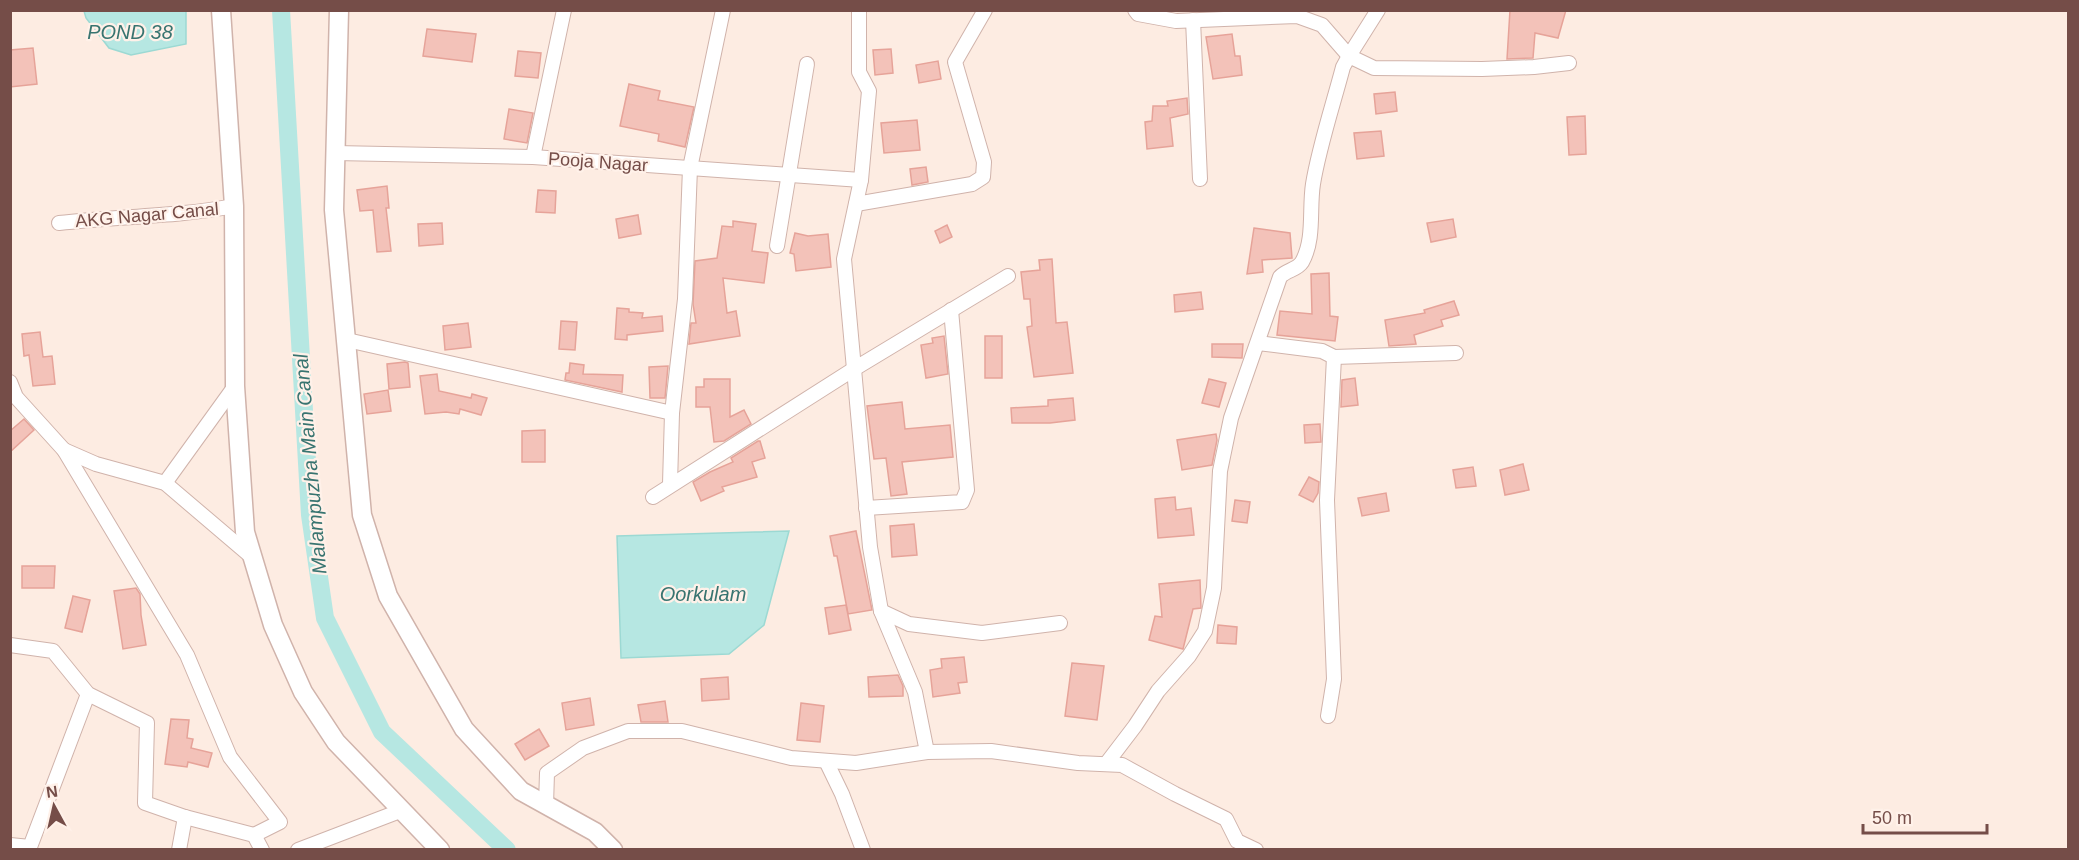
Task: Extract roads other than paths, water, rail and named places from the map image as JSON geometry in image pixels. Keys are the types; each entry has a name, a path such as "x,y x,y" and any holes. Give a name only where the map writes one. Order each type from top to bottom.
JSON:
{"street":[{"path":"220,10 234,206 235,386 245,532 273,625 303,692 336,742 400,811 440,849"},
{"path":"339,10 334,210 362,515 388,596 464,729 521,791 595,832 613,849"},
{"path":"533,157 564,10"},
{"path":"670,484 672,413 685,299 690,168 723,10"},
{"path":"859,10 860,72 869,91 861,180 844,259 866,508 880,611 915,692 927,752"},
{"path":"856,204 972,184 983,177 984,162 955,62 985,10"},
{"path":"1135,10 1138,14 1176,21 1296,16 1322,25 1348,56 1374,68 1482,69 1569,63"},
{"path":"1106,764 1158,691 1189,656 1205,631 1214,588 1220,471 1231,418 1280,277 1284,272 1299,265 1306,253 1313,184 1342,68 1378,10"},
{"path":"1193,20 1200,180"},
{"path":"777,246 807,64"},
{"name":"Pooja Nagar","path":"335,153 533,157 861,180"},
{"name":"AKG Nagar Canal","path":"59,223 168,216 234,206"},
{"path":"653,497 670,484 854,369 1008,276"},
{"path":"866,508 962,502 967,490 951,310"},
{"path":"346,340 672,413"},
{"path":"1258,343 1322,351 1334,357 1456,353"},
{"path":"1328,716 1334,679 1327,500 1334,357"},
{"path":"10,382 16,397 64,450 187,655 230,757 280,822 254,835 185,818 145,803 147,723 88,694 53,651 10,645"},
{"path":"165,483 235,386"},
{"path":"64,450 96,464 165,483 254,559"},
{"path":"880,611 909,624 982,633 1060,623"},
{"path":"10,844 30,847 88,694"},
{"path":"546,805 547,773 583,748 628,731 682,731 791,758 856,763 927,752 991,752 1078,763 1122,765 1226,819 1237,841 1256,849"},
{"path":"826,760 863,849"},
{"path":"298,849 400,811"},
{"path":"179,849 185,818"},
{"path":"254,835 262,849"}],"water":[{"name":"POND 38","path":"84,11 186,11 186,44 131,55 109,48 86,18"},
{"name":"Oorkulam","path":"789,531 764,625 729,654 621,658 617,536"}],"waterway":[{"name":"Malampuzha Main Canal","path":"281,10 310,515 325,618 382,732 507,850"}]}
